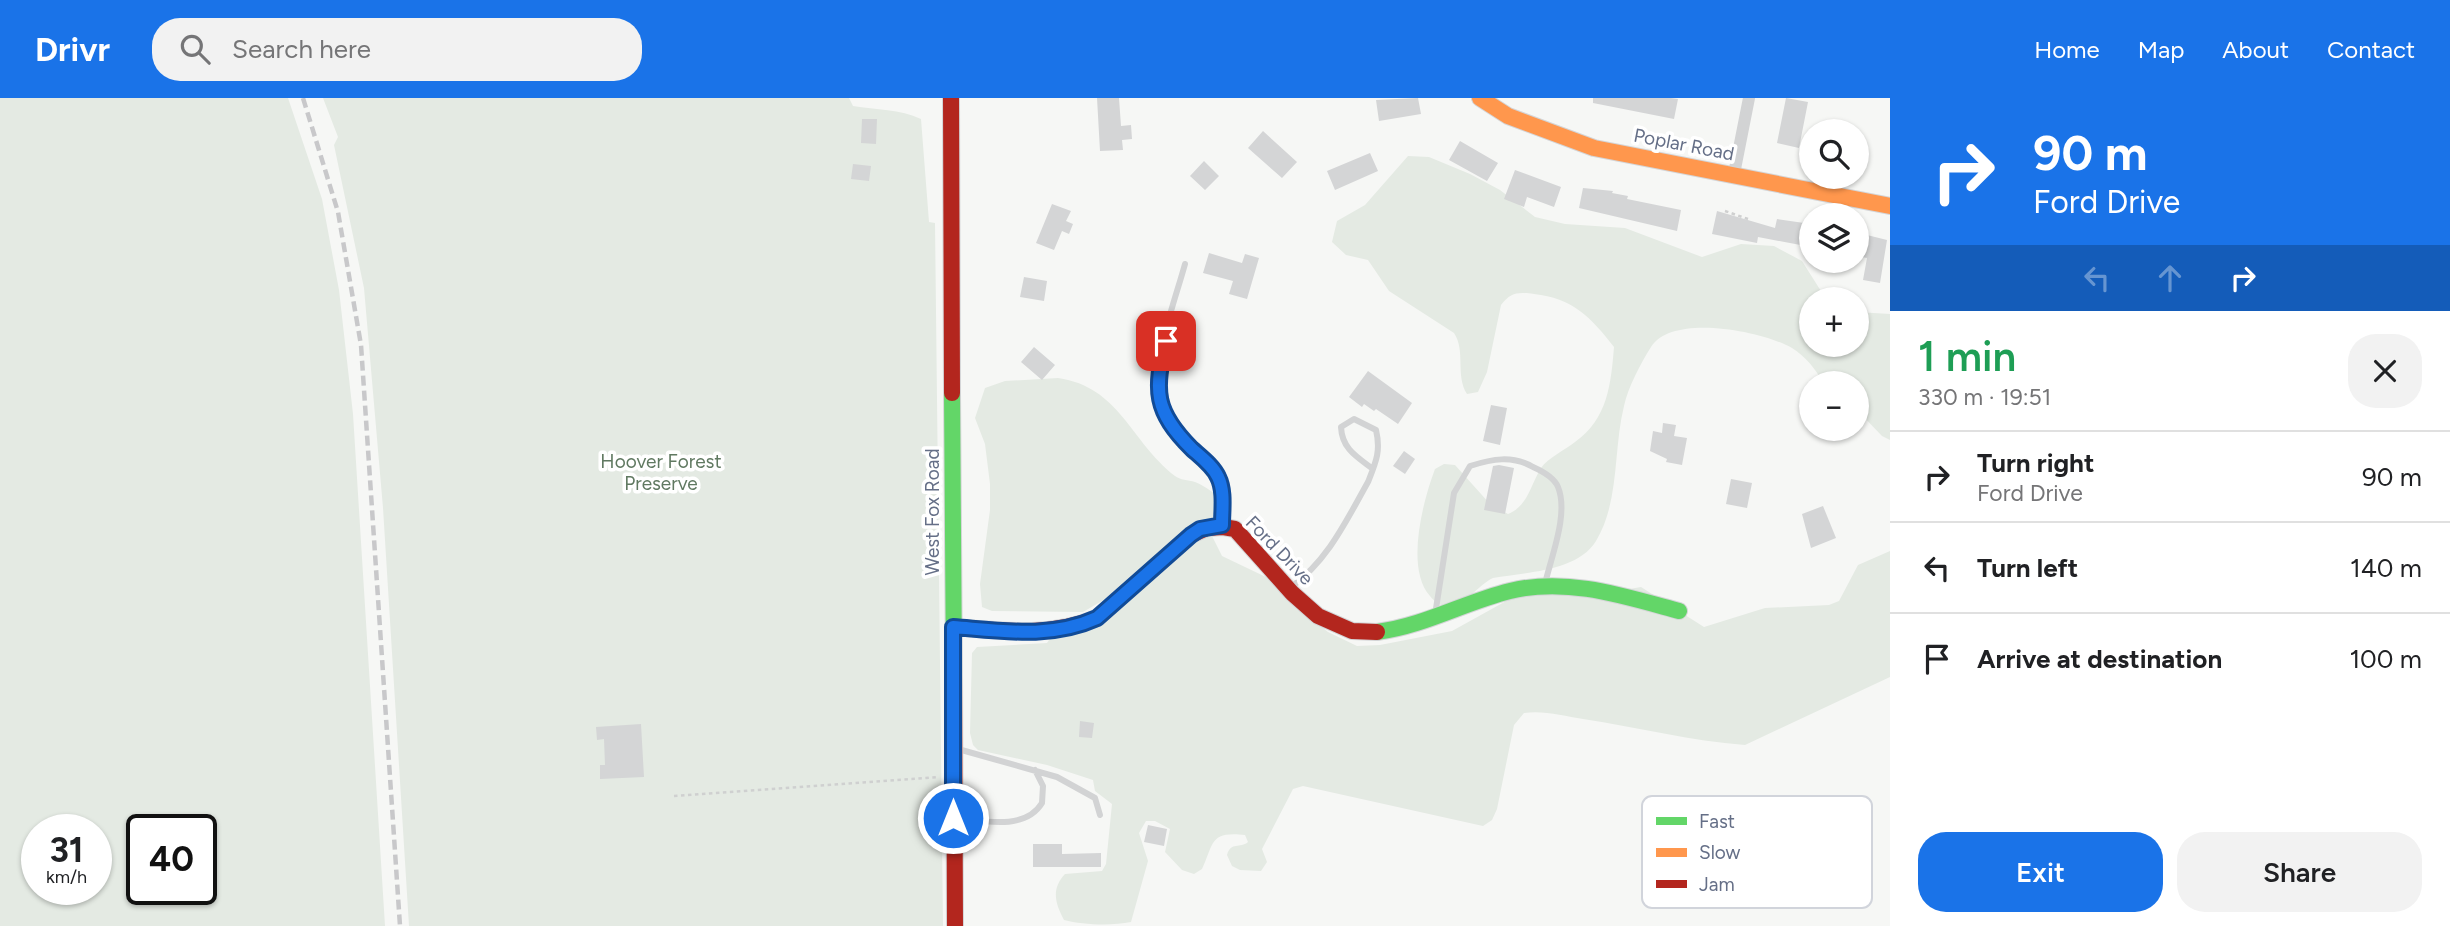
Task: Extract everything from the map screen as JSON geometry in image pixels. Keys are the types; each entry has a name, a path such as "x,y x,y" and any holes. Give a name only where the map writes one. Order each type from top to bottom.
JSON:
{"street":[{"name":"West Fox Road","path":"951,98 952,776 955,926"},
{"name":"Poplar Road","path":"1480,98 1508,116 1576,143 1890,206"},
{"path":"1734,174 1749,98"},
{"name":"Ford Drive","path":"953,627 1034,633 1065,631 1080,626 1097,618 1191,535 1200,529 1222,525 1235,529 1288,589 1334,625 1363,635 1397,629 1509,591 1545,588 1595,590 1679,611"}],"lane":[{"path":"1185,264 1161,362 1159,402 1170,425 1217,475 1222,493 1222,525"},
{"path":"1288,589 1312,572 1329,551 1373,469 1381,450 1376,430 1354,419 1341,428 1341,438 1349,451 1373,469"},
{"path":"1435,617 1454,493 1470,466 1487,460 1518,458 1547,474 1558,486 1562,510 1545,588"},
{"path":"952,747 1073,783 1089,793 1098,803 1100,815"},
{"path":"953,818 999,821 1027,818 1042,803 1042,786 1035,770"}],"path":[{"path":"1726,211 1748,219"},
{"path":"674,796 952,776"}],"green space":[{"path":"0,98 288,98 322,199 339,290 353,414 385,926 0,926"},
{"name":"Hoover Forest Preserve","path":"323,98 849,98 853,106 896,112 921,119 929,222 935,223 943,926 409,926 383,508 364,288 334,145 338,137"},
{"path":"1408,156 1429,157 1500,190 1535,217 1565,224 1625,228 1702,257 1741,244 1774,246 1799,259 1799,273 1810,273 1818,287 1799,287 1799,353 1792,348 1760,336 1718,328 1678,330 1662,337 1651,347 1626,399 1613,492 1604,526 1596,541 1576,559 1563,565 1493,578 1462,602 1445,606 1430,596 1423,584 1417,552 1422,516 1435,469 1444,464 1455,465 1490,504 1508,514 1515,510 1524,501 1544,464 1575,442 1595,423 1609,387 1614,347 1589,318 1570,305 1547,296 1515,294 1501,305 1487,372 1478,392 1467,394 1463,387 1458,340 1454,333 1389,291 1368,260 1346,255 1332,242 1337,221 1365,205"},
{"path":"1869,313 1890,314 1890,440 1869,422 1869,371 1816,371 1803,357 1869,357"},
{"path":"1058,378 1079,383 1096,392 1123,417 1146,447 1175,476 1198,483 1218,496 1219,509 1212,525 1212,536 1222,556 1268,578 1290,601 1328,632 1357,646 1380,645 1452,631 1508,600 1560,590 1600,594 1641,587 1704,627 1765,608 1829,605 1839,601 1858,565 1890,551 1890,677 1745,745 1554,714 1524,713 1514,725 1497,809 1492,820 1483,826 1303,786 1293,789 1262,849 1267,862 1261,871 1240,870 1232,866 1227,855 1231,848 1248,842 1245,835 1233,834 1214,841 1202,869 1194,874 1182,870 1165,852 1170,829 1155,821 1146,821 1139,833 1148,861 1131,922 1098,924 1064,920 1058,908 1058,885 1065,874 1102,871 1106,864 1112,804 1095,791 1093,780 1047,765 978,750 973,745 970,733 972,653 977,647 1047,643 1051,637 1062,637 1119,591 1083,612 992,611 982,607 980,584 990,510 990,484 985,444 975,418 985,388 1005,381"}],"building":[{"path":"1097,98 1119,98 1121,126 1131,125 1132,139 1122,140 1123,150 1100,151"},
{"path":"1418,98 1421,114 1379,121 1376,100"},
{"path":"1593,98 1678,99 1674,119 1593,103"},
{"path":"1786,98 1808,102 1805,119 1799,119 1799,148 1777,143"},
{"path":"862,119 877,119 876,144 861,143"},
{"path":"1263,131 1297,162 1282,178 1248,148"},
{"path":"1460,141 1498,163 1487,181 1449,160"},
{"path":"1370,153 1378,171 1335,190 1327,171"},
{"path":"1204,161 1219,176 1205,190 1190,176"},
{"path":"853,164 871,166 869,181 851,179"},
{"path":"1515,170 1561,187 1554,207 1527,197 1524,207 1504,199"},
{"path":"1583,188 1613,191 1612,193 1628,196 1627,199 1681,210 1677,231 1579,208"},
{"path":"1052,204 1071,211 1066,221 1073,224 1069,234 1062,231 1054,250 1036,243"},
{"path":"1717,211 1775,228 1777,219 1799,222 1799,245 1758,237 1757,243 1712,234"},
{"path":"1869,236 1887,240 1880,283 1863,280 1864,273 1869,273"},
{"path":"1209,253 1242,263 1245,254 1259,258 1247,299 1229,294 1233,281 1203,273"},
{"path":"1024,277 1047,281 1044,301 1020,297"},
{"path":"1034,347 1055,365 1042,380 1021,362"},
{"path":"1368,371 1412,403 1398,424 1376,409 1374,411 1364,404 1362,407 1349,397"},
{"path":"1491,405 1507,408 1500,445 1483,441"},
{"path":"1663,423 1676,425 1674,436 1687,438 1682,465 1666,462 1667,459 1650,451 1653,431 1662,433"},
{"path":"1404,451 1415,459 1405,474 1393,466"},
{"path":"1493,466 1514,468 1505,514 1484,510"},
{"path":"1731,479 1752,483 1747,508 1726,504"},
{"path":"1823,506 1836,538 1811,548 1802,514"},
{"path":"1080,721 1094,723 1092,738 1079,737"},
{"path":"641,724 644,777 600,779 600,765 605,765 604,739 597,740 596,727"},
{"path":"1148,825 1167,829 1164,846 1144,842"},
{"path":"1033,844 1062,844 1062,854 1101,853 1101,867 1033,867"}],"railway":[{"path":"303,98 338,212 361,345 400,926"}],"traffic: fast":[{"path":"952,393 954,673"},
{"path":"1377,632 1411,625 1493,596 1531,587 1595,590 1679,611"}],"traffic: slow":[{"path":"1480,98 1508,116 1594,148 1890,206"}],"traffic: jam":[{"path":"951,98 952,393"},
{"path":"953,627 1008,631 1044,630 1097,618 1191,535 1207,528 1223,527 1235,529 1292,593 1318,616 1352,631 1377,632"},
{"path":"954,673 955,926"}],"route":[{"path":"953,818 953,627 1034,633 1065,631 1080,626 1097,618 1191,535 1200,529 1222,525 1222,493 1217,475 1170,425 1159,402 1158,377 1166,341"}]}
